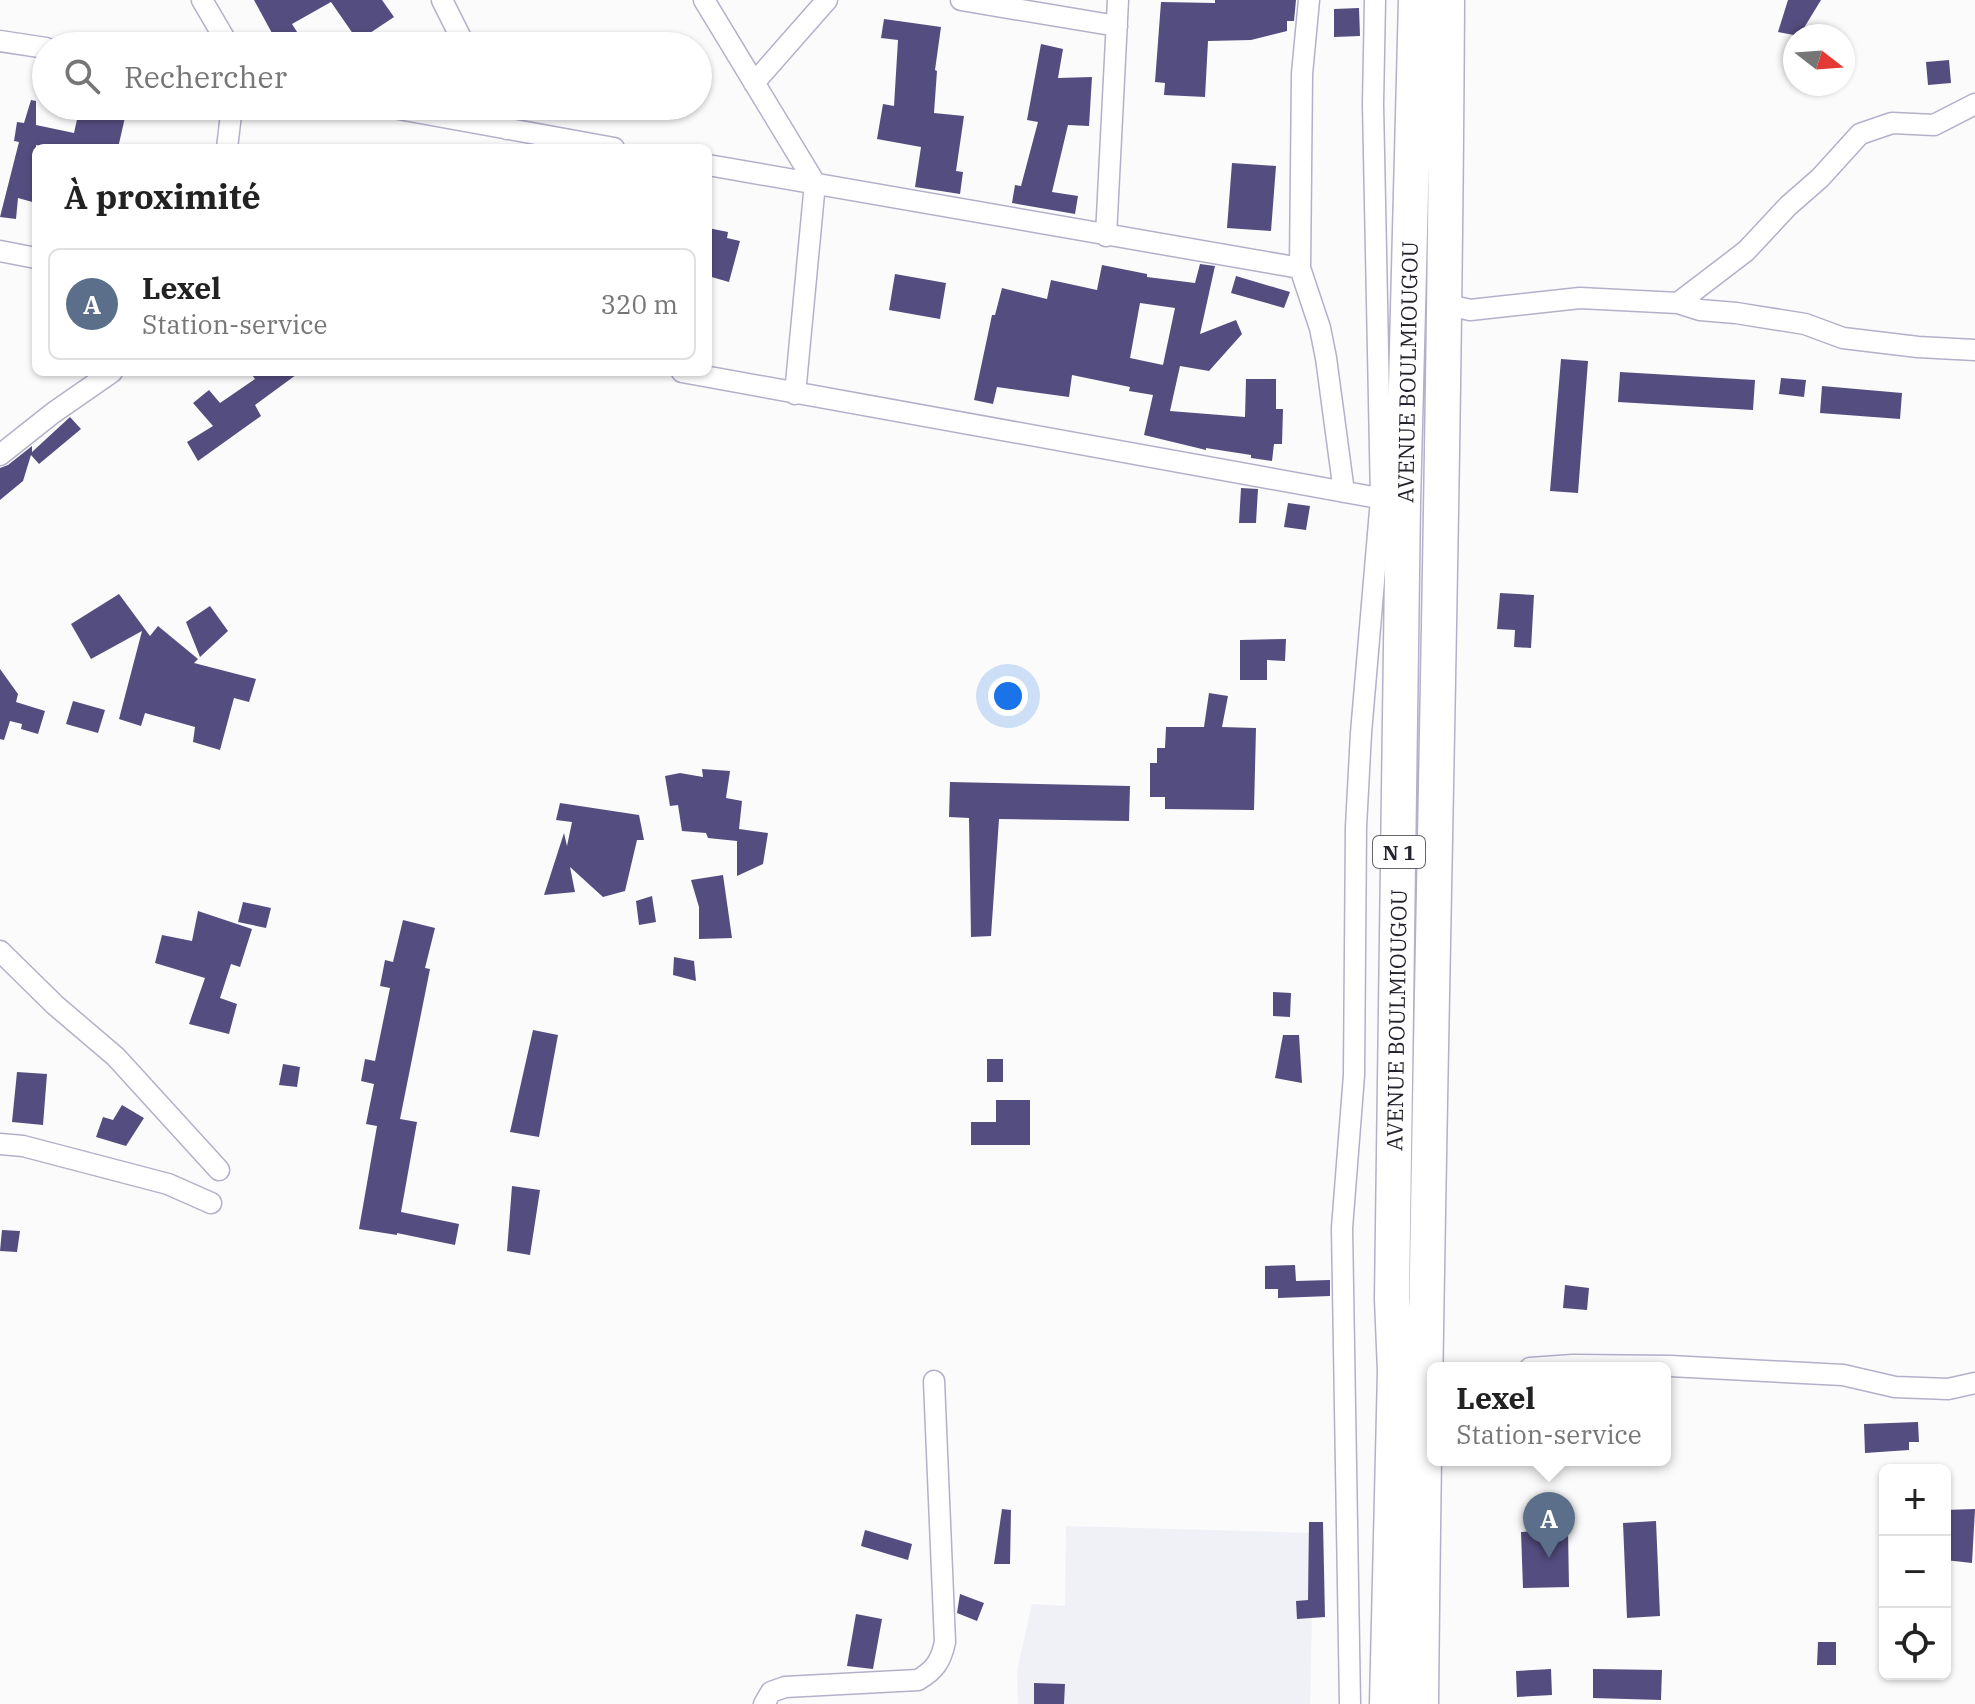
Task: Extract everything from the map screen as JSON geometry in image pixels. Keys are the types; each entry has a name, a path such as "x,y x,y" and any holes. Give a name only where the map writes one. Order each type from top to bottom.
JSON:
{"highway":[{"name":"AVENUE BOULMIOUGOU","path":"1387,1704 1417,1370 1392,1299 1392,500 1416,0"},
{"name":"AVENUE BOULMIOUGOU","path":"1421,1704 1417,1370 1445,304 1447,0"}],"street":[{"path":"202,0 221,32"},
{"path":"442,0 458,32"},
{"path":"704,0 815,183 795,394"},
{"path":"754,83 827,0"},
{"path":"961,0 1117,26"},
{"path":"1106,236 1118,0"},
{"path":"1309,0 1302,74 1300,268 1320,328 1326,358 1344,492"},
{"path":"1350,1704 1342,1228 1354,1075 1356,827 1361,733 1392,500 1373,104 1375,0"},
{"path":"0,41 32,46"},
{"path":"1678,303 1746,251 1860,134 1892,123 1934,125 1975,104"},
{"path":"227,144 230,120"},
{"path":"458,120 591,144"},
{"path":"503,120 507,129"},
{"path":"712,166 1300,268"},
{"path":"0,251 32,257"},
{"path":"1445,304 1470,310 1580,298 1678,303 1700,310 1805,324 1843,338 1975,350"},
{"path":"0,455 106,376"},
{"path":"703,376 1392,500"},
{"path":"0,951 55,1005 116,1057 219,1170"},
{"path":"0,1144 23,1146 168,1184 211,1203"},
{"path":"1671,1366 1843,1375 1895,1387 1948,1389 1975,1383"},
{"path":"764,1704 771,1692 785,1687 918,1680 934,1670 942,1657 945,1642 934,1381"}],"shaded area":[{"path":"1066,1526 1314,1533 1310,1704 1018,1704 1017,1671 1032,1604 1065,1606"}],"building":[{"path":"254,0 382,0 394,17 372,32 352,32 331,2 292,24 297,32 271,32"},
{"path":"1215,0 1296,0 1294,21 1287,21 1287,31 1251,40 1208,41 1205,97 1164,95 1165,83 1155,82 1161,2 1215,3"},
{"path":"1788,0 1821,0 1806,24 1783,24 1783,33 1778,32"},
{"path":"1359,8 1360,36 1334,37 1334,9"},
{"path":"884,19 941,27 935,70 934,113 964,116 956,171 963,172 960,194 915,187 921,147 877,139 883,104 894,106 898,40 881,38"},
{"path":"1041,44 1063,49 1058,78 1092,77 1089,126 1068,125 1052,192 1078,196 1075,214 1012,203 1015,185 1021,186 1038,122 1027,120"},
{"path":"1949,60 1951,83 1928,85 1926,62"},
{"path":"31,100 32,120 36,120 36,125 74,133 77,120 124,120 119,144 32,144 32,202 18,198 16,219 0,217 19,142 14,141 17,122 24,123"},
{"path":"1232,163 1276,166 1271,231 1227,228"},
{"path":"712,229 728,232 727,238 740,241 729,282 712,277"},
{"path":"1200,264 1215,266 1200,334 1236,320 1242,334 1209,371 1180,366 1170,411 1245,417 1246,379 1276,379 1276,409 1283,409 1282,444 1274,444 1272,461 1144,435 1153,395 1072,375 1069,397 997,387 993,404 974,400 992,315 995,315 1002,288 1047,299 1051,280 1097,290 1102,265 1147,274 1147,277 1195,283","holes":["1140,303 1175,308 1163,365 1130,358"]},
{"path":"895,274 946,283 940,319 889,310"},
{"path":"1236,276 1290,292 1284,308 1231,293"},
{"path":"1561,359 1588,361 1578,493 1550,491"},
{"path":"1620,372 1755,380 1753,410 1618,402"},
{"path":"253,376 295,376 255,405 261,416 198,461 187,442 213,426 193,403 209,390 220,403 255,379"},
{"path":"1781,378 1806,380 1804,397 1779,394"},
{"path":"1822,386 1902,393 1900,419 1820,413"},
{"path":"70,417 81,429 39,464 31,455 23,481 0,500 0,468 32,446 32,452"},
{"path":"1241,488 1258,489 1256,523 1239,523"},
{"path":"1288,503 1310,506 1306,530 1284,527"},
{"path":"1500,593 1534,595 1531,648 1514,647 1515,630 1497,629"},
{"path":"119,594 150,636 158,626 198,659 194,663 256,679 249,702 234,698 220,750 193,742 195,727 145,713 141,726 119,719 142,631 91,659 71,624"},
{"path":"210,606 228,631 200,657 186,622"},
{"path":"1286,639 1285,661 1267,660 1267,680 1240,680 1240,640"},
{"path":"0,669 18,694 16,702 45,711 38,734 21,729 22,724 10,721 4,740 0,739"},
{"path":"1209,693 1228,696 1222,727 1256,728 1254,810 1165,809 1165,797 1150,797 1150,763 1157,763 1157,748 1165,748 1166,727 1204,727"},
{"path":"73,701 105,710 98,733 66,724"},
{"path":"702,769 730,771 726,798 742,801 739,829 768,833 763,864 737,876 737,841 682,831 678,805 670,806 665,776 680,773 703,777"},
{"path":"950,782 1130,786 1129,821 999,819 991,936 971,937 969,818 949,817"},
{"path":"560,803 639,815 644,840 637,840 625,891 603,897 570,867 575,892 544,895 564,833 567,846 572,822 556,820"},
{"path":"723,875 732,938 699,939 699,907 691,880"},
{"path":"652,896 656,922 639,925 636,901"},
{"path":"243,902 271,908 266,928 238,922"},
{"path":"198,911 252,929 240,967 231,964 220,998 237,1004 229,1034 189,1024 205,978 155,963 162,935 192,941"},
{"path":"403,920 435,928 425,968 430,969 400,1119 417,1122 401,1212 459,1224 455,1245 359,1229 377,1126 366,1124 374,1084 361,1081 365,1059 375,1061 390,988 380,986 385,960 393,962"},
{"path":"674,957 694,961 696,981 673,975"},
{"path":"1273,992 1291,993 1290,1017 1273,1016"},
{"path":"533,1030 558,1035 539,1137 510,1132"},
{"path":"1283,1035 1299,1035 1302,1083 1275,1078"},
{"path":"987,1059 1003,1059 1003,1082 987,1082"},
{"path":"283,1064 300,1067 297,1087 279,1085"},
{"path":"17,1072 47,1074 43,1125 12,1122"},
{"path":"996,1100 1030,1100 1030,1145 971,1145 971,1122 996,1122"},
{"path":"122,1105 144,1118 126,1146 96,1137 103,1117 113,1120"},
{"path":"512,1186 540,1190 530,1255 507,1251"},
{"path":"2,1230 20,1231 17,1252 0,1251"},
{"path":"1295,1265 1296,1281 1330,1280 1330,1296 1278,1298 1278,1289 1265,1289 1265,1266"},
{"path":"1565,1285 1589,1288 1587,1310 1563,1308"},
{"path":"1918,1422 1919,1442 1909,1442 1909,1450 1865,1453 1864,1424"},
{"path":"1002,1509 1011,1510 1010,1564 994,1564"},
{"path":"1975,1509 1972,1563 1951,1561 1951,1510"},
{"path":"1656,1521 1660,1616 1627,1618 1623,1523"},
{"path":"1309,1522 1323,1522 1325,1617 1297,1619 1296,1601 1308,1600"},
{"path":"865,1530 912,1544 908,1560 861,1546"},
{"path":"1568,1530 1569,1587 1523,1588 1521,1532"},
{"path":"960,1594 984,1603 977,1621 957,1613"},
{"path":"856,1614 882,1619 873,1669 847,1666"},
{"path":"1818,1642 1836,1642 1836,1665 1817,1665"},
{"path":"1551,1669 1552,1695 1517,1697 1516,1671"},
{"path":"1593,1669 1662,1670 1661,1700 1593,1698"},
{"path":"1034,1683 1065,1684 1064,1704 1034,1704"}],"place":[{"name":"Lexel","path":"1549,1558"}]}
